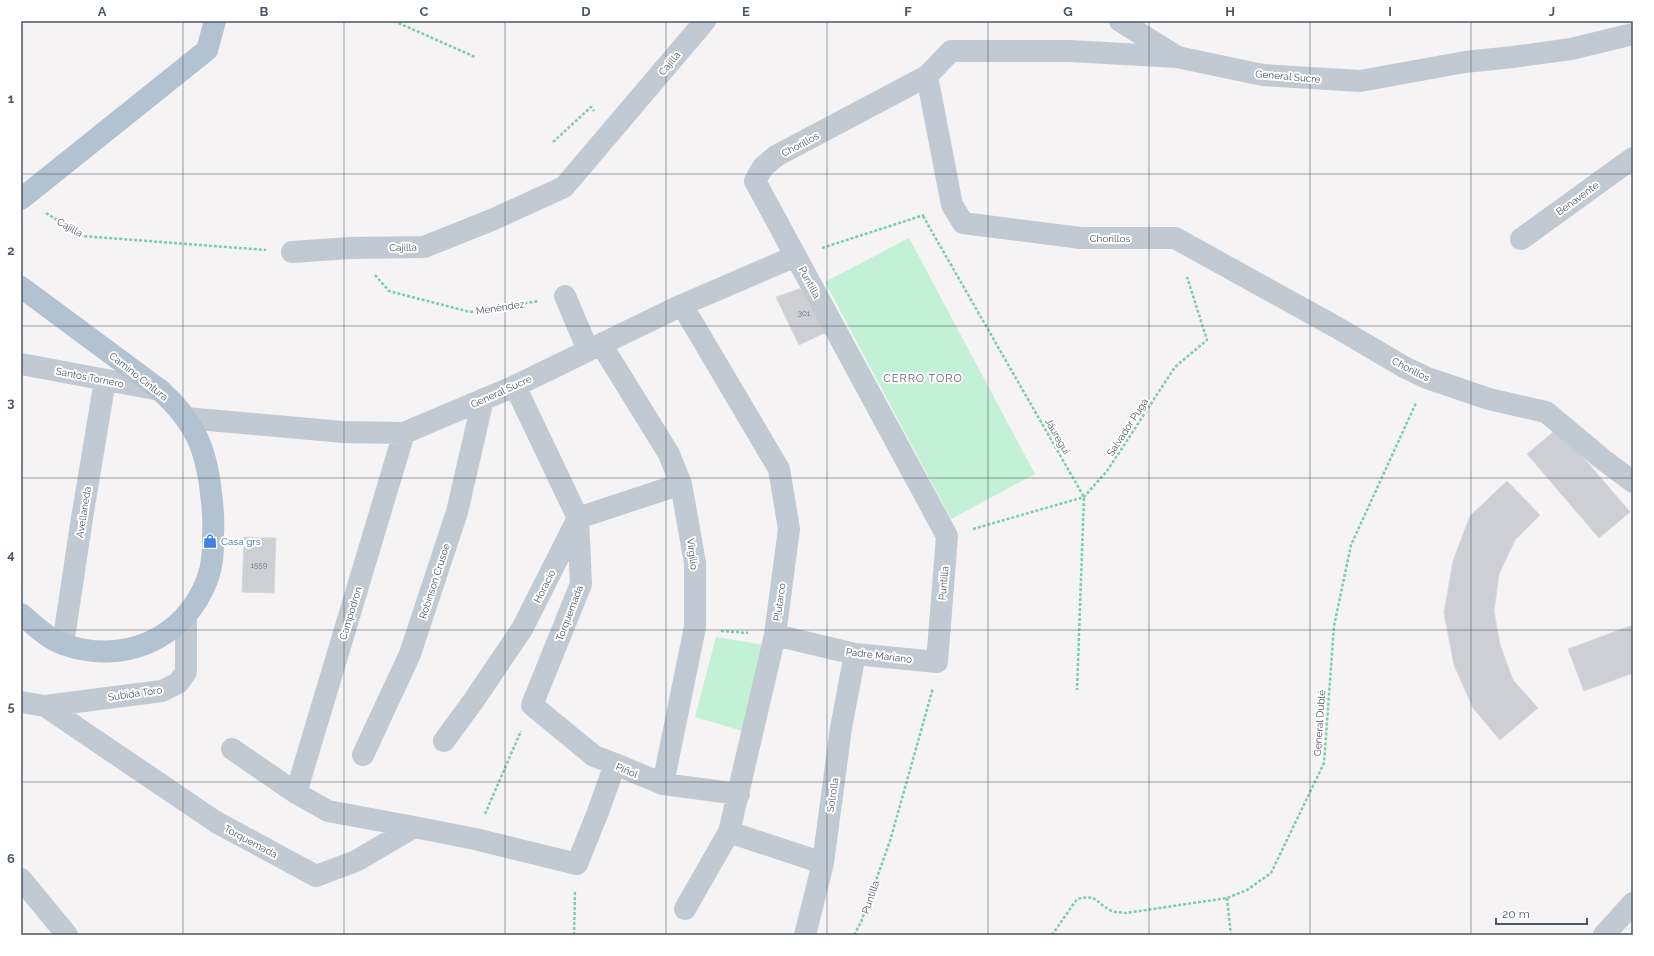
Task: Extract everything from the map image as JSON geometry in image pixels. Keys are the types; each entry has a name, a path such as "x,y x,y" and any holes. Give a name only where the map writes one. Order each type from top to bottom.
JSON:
{"main road":[{"path":"22,199 207,50 215,21"},
{"name":"Camino Cintura","path":"21,287 160,390 186,418 196,434 204,452 209,472 215,516 213,558 208,579 199,598 186,616 170,631 152,642 131,649 112,652 92,651 64,644 39,630 21,614"}],"street":[{"name":"Cajilla","path":"292,252 350,248 424,247 494,219 564,187 706,21"},
{"path":"1120,21 1177,56"},
{"name":"General Sucre","path":"927,76 951,51 1070,51 1177,56 1262,75 1360,81 1465,62 1570,49 1633,34"},
{"name":"Chorillos","path":"796,256 756,181 763,167 776,156 927,76 952,205 963,223 1081,238 1175,238 1336,327 1404,367 1427,378 1488,399 1546,412 1601,458 1633,482"},
{"name":"Benavente","path":"1520,239 1633,158"},
{"name":"General Sucre","path":"186,418 343,432 404,433 515,386 682,305 796,256"},
{"name":"Puntilla","path":"796,256 947,536 937,662"},
{"path":"565,296 594,347"},
{"name":"Plutarco","path":"682,305 779,469 789,529 775,635 729,832 685,909"},
{"name":"Virgilio","path":"594,347 669,454 681,484 695,563 695,627 663,784"},
{"name":"Santos Tornero","path":"21,364 160,390"},
{"name":"Avellaneda","path":"64,644 82,518 105,380"},
{"name":"Torquemada","path":"515,386 578,518 581,584 532,705"},
{"name":"Robinson Crusoe","path":"363,755 412,647 457,512 483,399"},
{"name":"Campodron","path":"296,793 404,433"},
{"path":"578,518 681,484"},
{"name":"Horacio","path":"444,741 522,629 578,518"},
{"name":"Subida Toro","path":"21,702 45,706 162,692 178,683 186,672 186,616"},
{"name":"Padre Mariano","path":"775,635 855,654 937,662"},
{"name":"Solrolla","path":"805,935 823,863 841,728 855,654"},
{"name":"Piñol","path":"532,705 594,756 663,784 739,794"},
{"name":"Torquemada","path":"45,706 216,822 316,876 356,861 414,827"},
{"path":"232,749 296,793 328,811 475,838 576,864 598,812 614,764"},
{"path":"729,832 823,863"},
{"path":"21,879 67,935"},
{"path":"1604,935 1633,903"}],"path":[{"path":"394,21 475,57"},
{"name":"Cajilla","path":"22,199 82,236 292,252"},
{"path":"796,256 952,205"},
{"name":"Jáuregui","path":"922,216 1084,497"},
{"name":"Salvador Puga","path":"1084,497 1108,471 1175,367 1207,340 1175,238"},
{"name":"Menéndez","path":"350,248 389,291 470,312 565,296"},
{"name":"General Dublé","path":"1052,935 1077,899 1088,896 1098,900 1111,911 1126,913 1146,908 1227,898 1247,890 1271,873 1324,764 1334,626 1350,545 1427,378"},
{"path":"947,536 1084,497 1077,690"},
{"name":"Puntilla","path":"854,935 861,922 890,841 936,677 937,662"},
{"path":"475,838 532,705"},
{"path":"574,935 576,864"},
{"path":"1227,898 1231,935"}],"green space":[{"path":"909,238 1035,474 951,519 825,282"},
{"path":"716,637 770,646 749,733 695,717"}],"building":[{"path":"799,289 813,292 833,329 799,345 776,297"},
{"path":"1558,428 1630,512 1599,538 1527,454"},
{"path":"1507,481 1540,515 1515,540 1499,574 1494,611 1500,645 1513,680 1538,708 1500,740 1473,708 1454,665 1444,613 1453,561 1470,516"},
{"path":"244,537 276,538 274,593 242,592"},
{"path":"1633,625 1633,673 1584,691 1568,649"}],"place":[{"name":"Casa grs","path":"210,541"}],"district":[{"name":"CERRO TORO","path":"923,378"}]}
